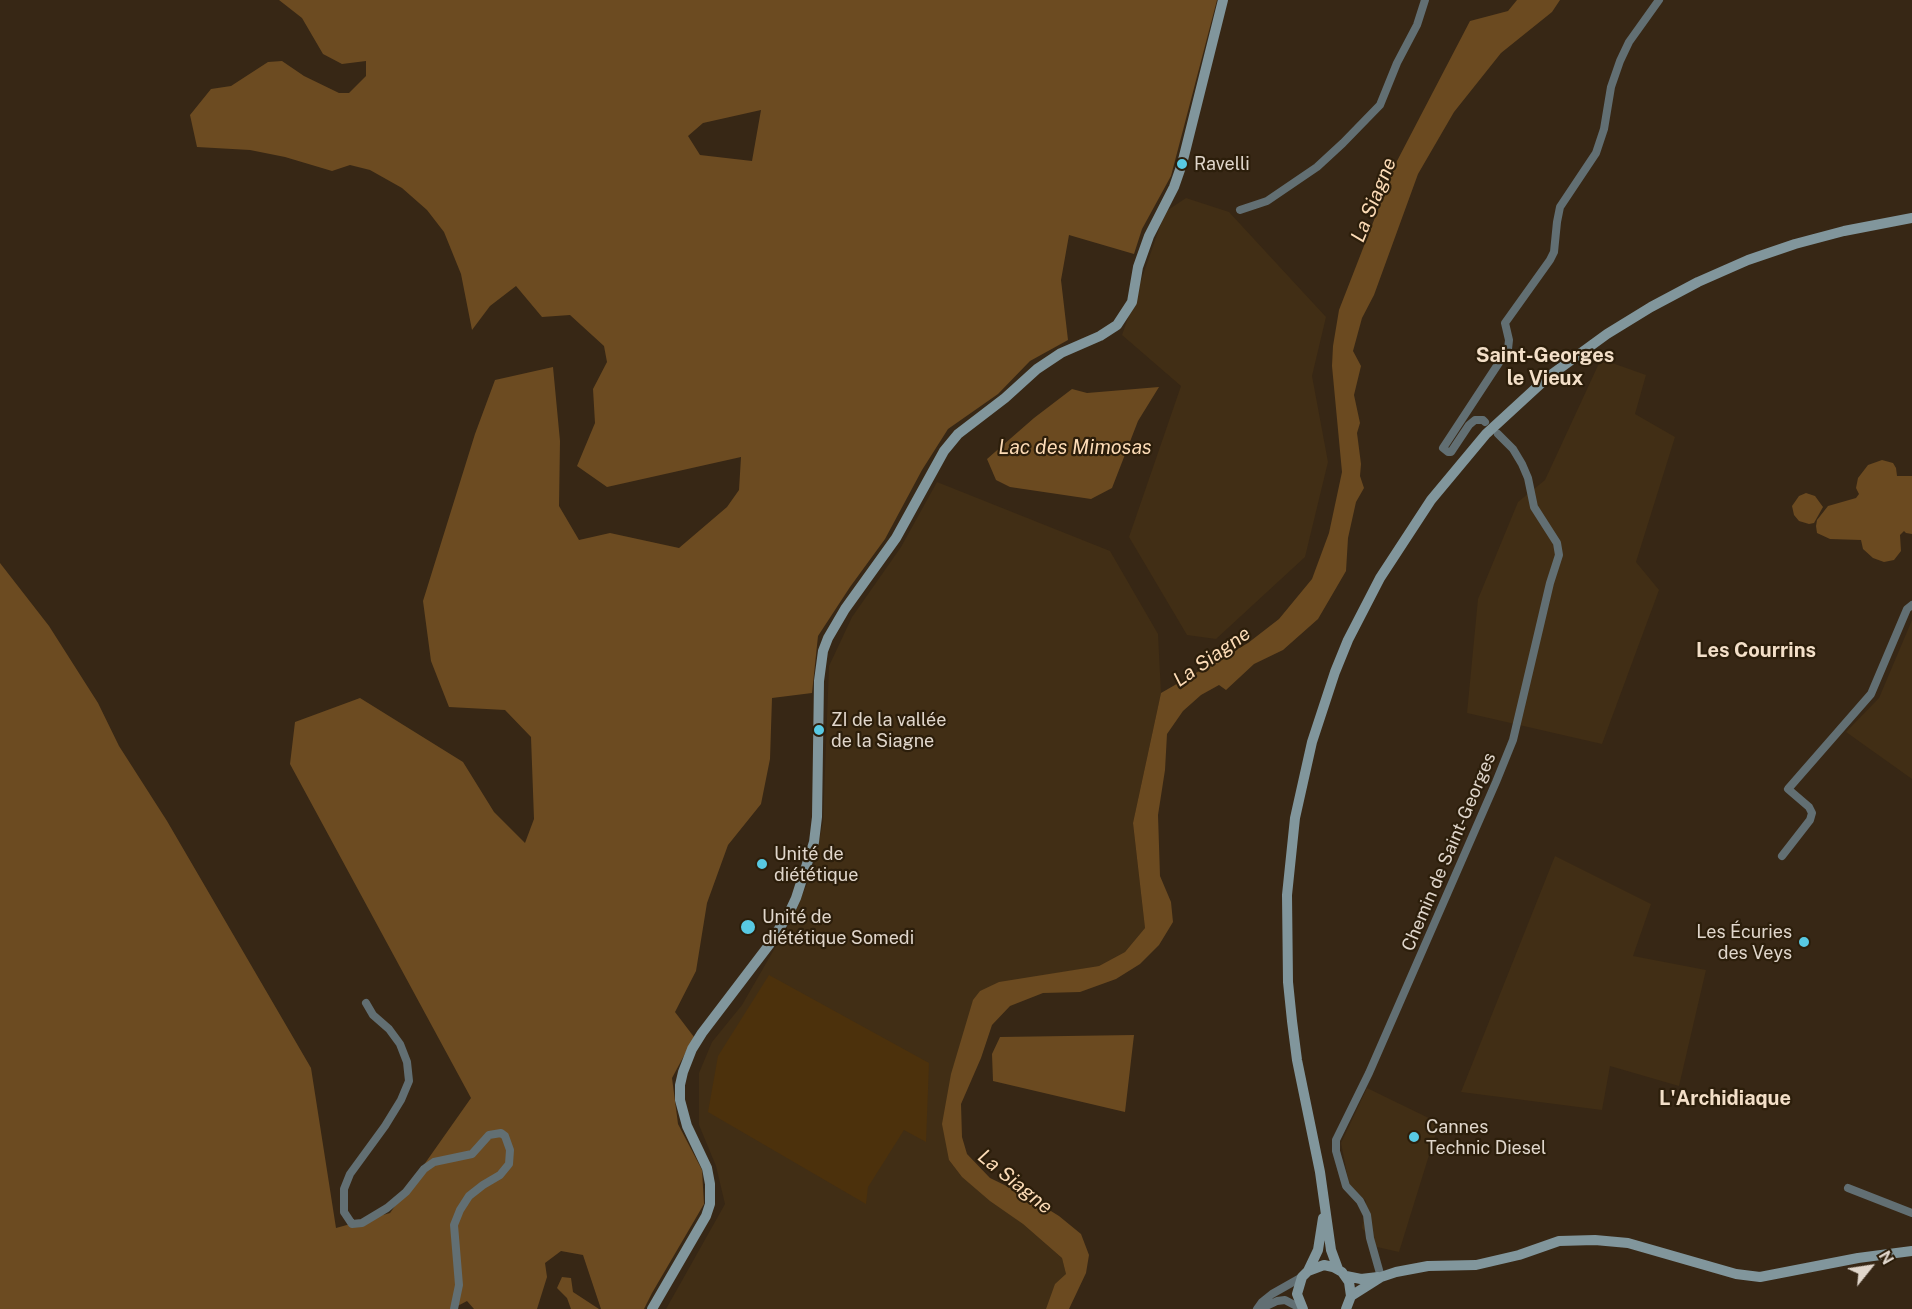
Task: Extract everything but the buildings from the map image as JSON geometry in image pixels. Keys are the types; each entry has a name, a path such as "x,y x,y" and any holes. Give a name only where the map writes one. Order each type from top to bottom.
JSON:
{"street":[{"path":"652,1309 706,1216 710,1204 707,1168 687,1126 680,1100 683,1072 692,1049 702,1033 769,945 789,913 814,842 817,818 819,681 823,651 828,638 845,609 896,538 944,451 958,434 1005,398 1037,369 1061,353 1100,336 1117,325 1132,302 1138,267 1149,236 1174,188 1182,164 1223,0"},
{"path":"1240,210 1267,201 1317,167 1380,105 1397,63 1417,26 1425,0"},
{"path":"1485,422 1475,420 1469,425 1451,452 1443,448 1508,349 1509,340 1505,323 1554,252 1560,207 1596,153 1604,129 1611,87 1629,42 1659,0"},
{"path":"1346,1309 1351,1296 1351,1288 1331,1250 1324,1200 1297,1060 1288,982 1287,895 1303,779 1323,706 1348,640 1391,559 1431,500 1486,434 1548,377 1606,334 1651,307 1698,282 1748,260 1833,234 1912,218"},
{"name":"Chemin de Saint-Georges","path":"1381,1277 1370,1238 1367,1215 1360,1201 1346,1186 1336,1151 1336,1140 1369,1073 1513,740 1559,555 1557,543 1534,507 1528,478 1522,464 1513,449 1498,434"},
{"path":"1782,856 1810,820 1812,813 1809,807 1788,789 1871,694 1907,609 1912,605"},
{"path":"366,1003 373,1016 389,1029 400,1044 407,1062 409,1081 401,1100 350,1174 344,1189 344,1212 352,1224 362,1223 387,1208 406,1192 424,1169 434,1162 472,1154 489,1135 501,1133 505,1136 510,1150 509,1164 500,1175 469,1196 454,1225 459,1285 454,1309"},
{"path":"1848,1188 1912,1213"},
{"path":"1303,1309 1297,1294 1298,1286 1318,1250 1323,1226 1324,1200"},
{"path":"1258,1309 1262,1302 1272,1294 1324,1265 1361,1279 1381,1277 1405,1269 1428,1266 1476,1265 1519,1255 1559,1241 1595,1240 1628,1243 1736,1274 1760,1277 1858,1258 1912,1251"},
{"path":"1351,1296 1381,1277"},
{"path":"1258,1309 1285,1300 1303,1309"}],"shaded area":[{"path":"279,0 1217,0 1171,176 1142,229 1134,254 1069,235 1061,280 1068,340 1030,361 998,394 948,429 922,470 885,539 818,636 812,693 772,698 770,759 761,804 728,845 707,903 696,971 675,1012 694,1037 672,1078 678,1124 702,1170 704,1204 644,1309 601,1309 583,1255 561,1251 545,1263 547,1277 537,1309 474,1309 467,1301 452,1309 0,1309 0,563 49,626 98,703 119,746 167,821 311,1068 336,1228 390,1213 471,1098 290,764 295,722 360,698 463,762 494,812 525,843 534,819 531,737 505,710 449,707 431,661 423,601 475,434 495,380 553,367 560,441 559,506 579,540 610,533 679,548 727,507 739,490 741,457 607,487 577,466 595,423 593,389 607,362 604,346 570,315 542,317 516,286 490,306 472,330 461,274 444,232 427,210 402,188 370,170 350,165 332,171 285,157 250,150 197,147 190,115 211,89 231,86 268,62 282,61 304,76 339,93 349,93 366,76 366,61 342,64 323,54 302,18","holes":["761,110 752,161 700,155 688,136 703,123"]},
{"path":"1186,198 1229,212 1326,317 1312,376 1328,462 1305,557 1216,639 1187,635 1129,537 1181,386 1122,335 1165,212"},
{"path":"1601,359 1646,375 1635,414 1675,437 1636,562 1659,590 1602,744 1467,713 1478,599 1518,502 1545,480"},
{"path":"937,482 1110,551 1158,634 1161,693 1133,823 1145,928 1125,952 1099,966 1030,978 980,991 949,1160 962,1177 1023,1224 1062,1258 1066,1274 1061,1309 666,1309 725,1204 716,1166 699,1125 699,1073 712,1042 742,1005 791,920 813,871 823,822 829,666 852,617 901,547"},
{"path":"1912,620 1912,779 1846,732 1879,698"},
{"path":"1555,856 1651,904 1633,956 1706,970 1679,1086 1610,1066 1602,1110 1461,1092"},
{"path":"769,975 929,1063 926,1142 904,1130 868,1187 866,1204 708,1112 718,1056"},
{"path":"1367,1088 1439,1123 1399,1252 1377,1247 1362,1228 1366,1201 1349,1184 1341,1143"},
{"path":"562,1277 571,1278 573,1292 599,1309 571,1309 567,1298 557,1288"}],"water":[{"path":"1517,0 1560,0 1552,12 1501,53 1454,112 1418,174 1374,295 1362,318 1353,351 1361,366 1354,395 1360,423 1357,433 1361,464 1360,476 1364,488 1356,502 1348,538 1346,571 1318,619 1283,650 1254,664 1226,690 1219,685 1201,695 1183,711 1167,734 1165,770 1158,815 1160,876 1171,902 1173,922 1159,945 1140,964 1116,979 1080,992 1043,993 1010,1006 992,1025 981,1058 961,1104 962,1137 967,1154 990,1178 1025,1195 1059,1216 1081,1234 1089,1255 1086,1273 1069,1309 1046,1309 1055,1284 1066,1274 1062,1258 1023,1224 990,1201 962,1177 949,1160 942,1124 951,1074 973,1000 980,991 999,982 1099,966 1125,952 1145,928 1133,823 1161,693 1248,643 1279,619 1312,579 1329,533 1342,472 1332,366 1339,310 1397,161 1470,21 1508,11"},
{"name":"Lac des Mimosas","path":"1159,387 1138,421 1112,488 1091,499 1010,487 996,480 987,459 1072,389 1087,393"},
{"path":"1882,460 1893,463 1897,476 1912,476 1912,534 1904,531 1900,535 1901,551 1894,560 1884,562 1873,558 1863,549 1861,540 1830,539 1817,533 1816,526 1817,520 1828,506 1856,498 1859,494 1856,488 1858,478 1868,465"},
{"path":"1806,493 1815,496 1823,507 1814,523 1809,524 1799,521 1794,515 1792,506 1799,496"},
{"path":"1134,1035 1125,1112 993,1081 992,1054 1000,1037"}],"place":[{"name":"Ravelli","path":"1182,164"},
{"name":"ZI de la vallée de la Siagne","path":"819,730"},
{"name":"Unité de diététique","path":"762,864"},
{"name":"Unité de diététique Somedi","path":"748,927"},
{"name":"Les Écuries des Veys","path":"1804,942"},
{"name":"Cannes Technic Diesel","path":"1414,1137"}],"district":[{"name":"Saint-Georges le Vieux","path":"1545,368"},
{"name":"Les Courrins","path":"1756,651"},
{"name":"L'Archidiaque","path":"1725,1099"}],"water label":[{"name":"La Siagne","path":"1374,200"},
{"name":"La Siagne","path":"1212,657"},
{"name":"La Siagne","path":"1015,1182"}]}
